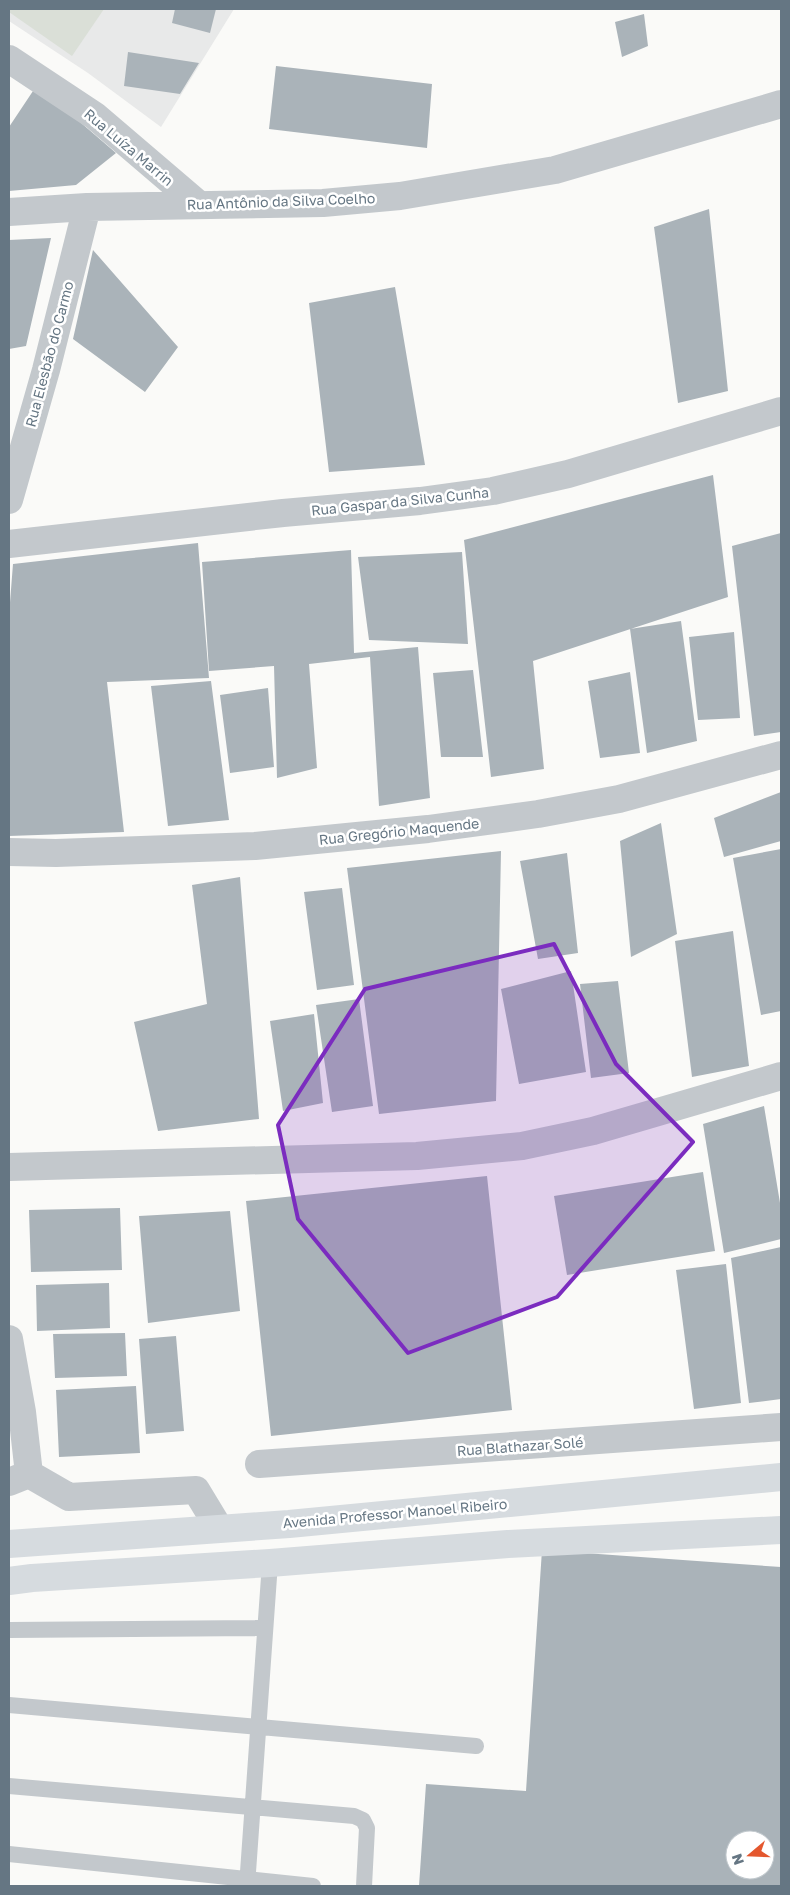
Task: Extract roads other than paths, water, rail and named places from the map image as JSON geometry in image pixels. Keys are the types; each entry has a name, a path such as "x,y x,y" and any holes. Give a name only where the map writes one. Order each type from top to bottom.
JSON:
{"street":[{"name":"Rua Luíza Marrin","path":"9,59 95,116 198,204"},
{"name":"Rua Antônio da Silva Coelho","path":"9,212 87,207 323,203 400,196 488,183 555,170 781,104"},
{"name":"Rua Elesbão do Carmo","path":"9,500 46,370 87,207"},
{"name":"Rua Gaspar da Silva Cunha","path":"9,544 273,514 420,502 493,491 568,474 781,411"},
{"name":"Rua Gregório Maquende","path":"9,852 56,853 255,846 428,829 538,814 619,799 781,755"},
{"path":"9,1167 417,1156 522,1146 593,1131 781,1076"},
{"path":"9,1339 22,1412 19,1478 69,1497 196,1490 219,1528"},
{"name":"Rua Blathazar Solé","path":"259,1464 781,1427"},
{"name":"Avenida Professor Manoel Ribeiro","path":"9,1544 219,1528 781,1477"},
{"path":"9,1581 508,1544 781,1530"}],"lane":[{"path":"247,1883 270,1563"},
{"path":"9,1630 264,1628"},
{"path":"9,1705 476,1746"},
{"path":"9,1786 342,1814 363,1820 367,1828 364,1886"},
{"path":"9,1854 247,1883 313,1886"}]}
